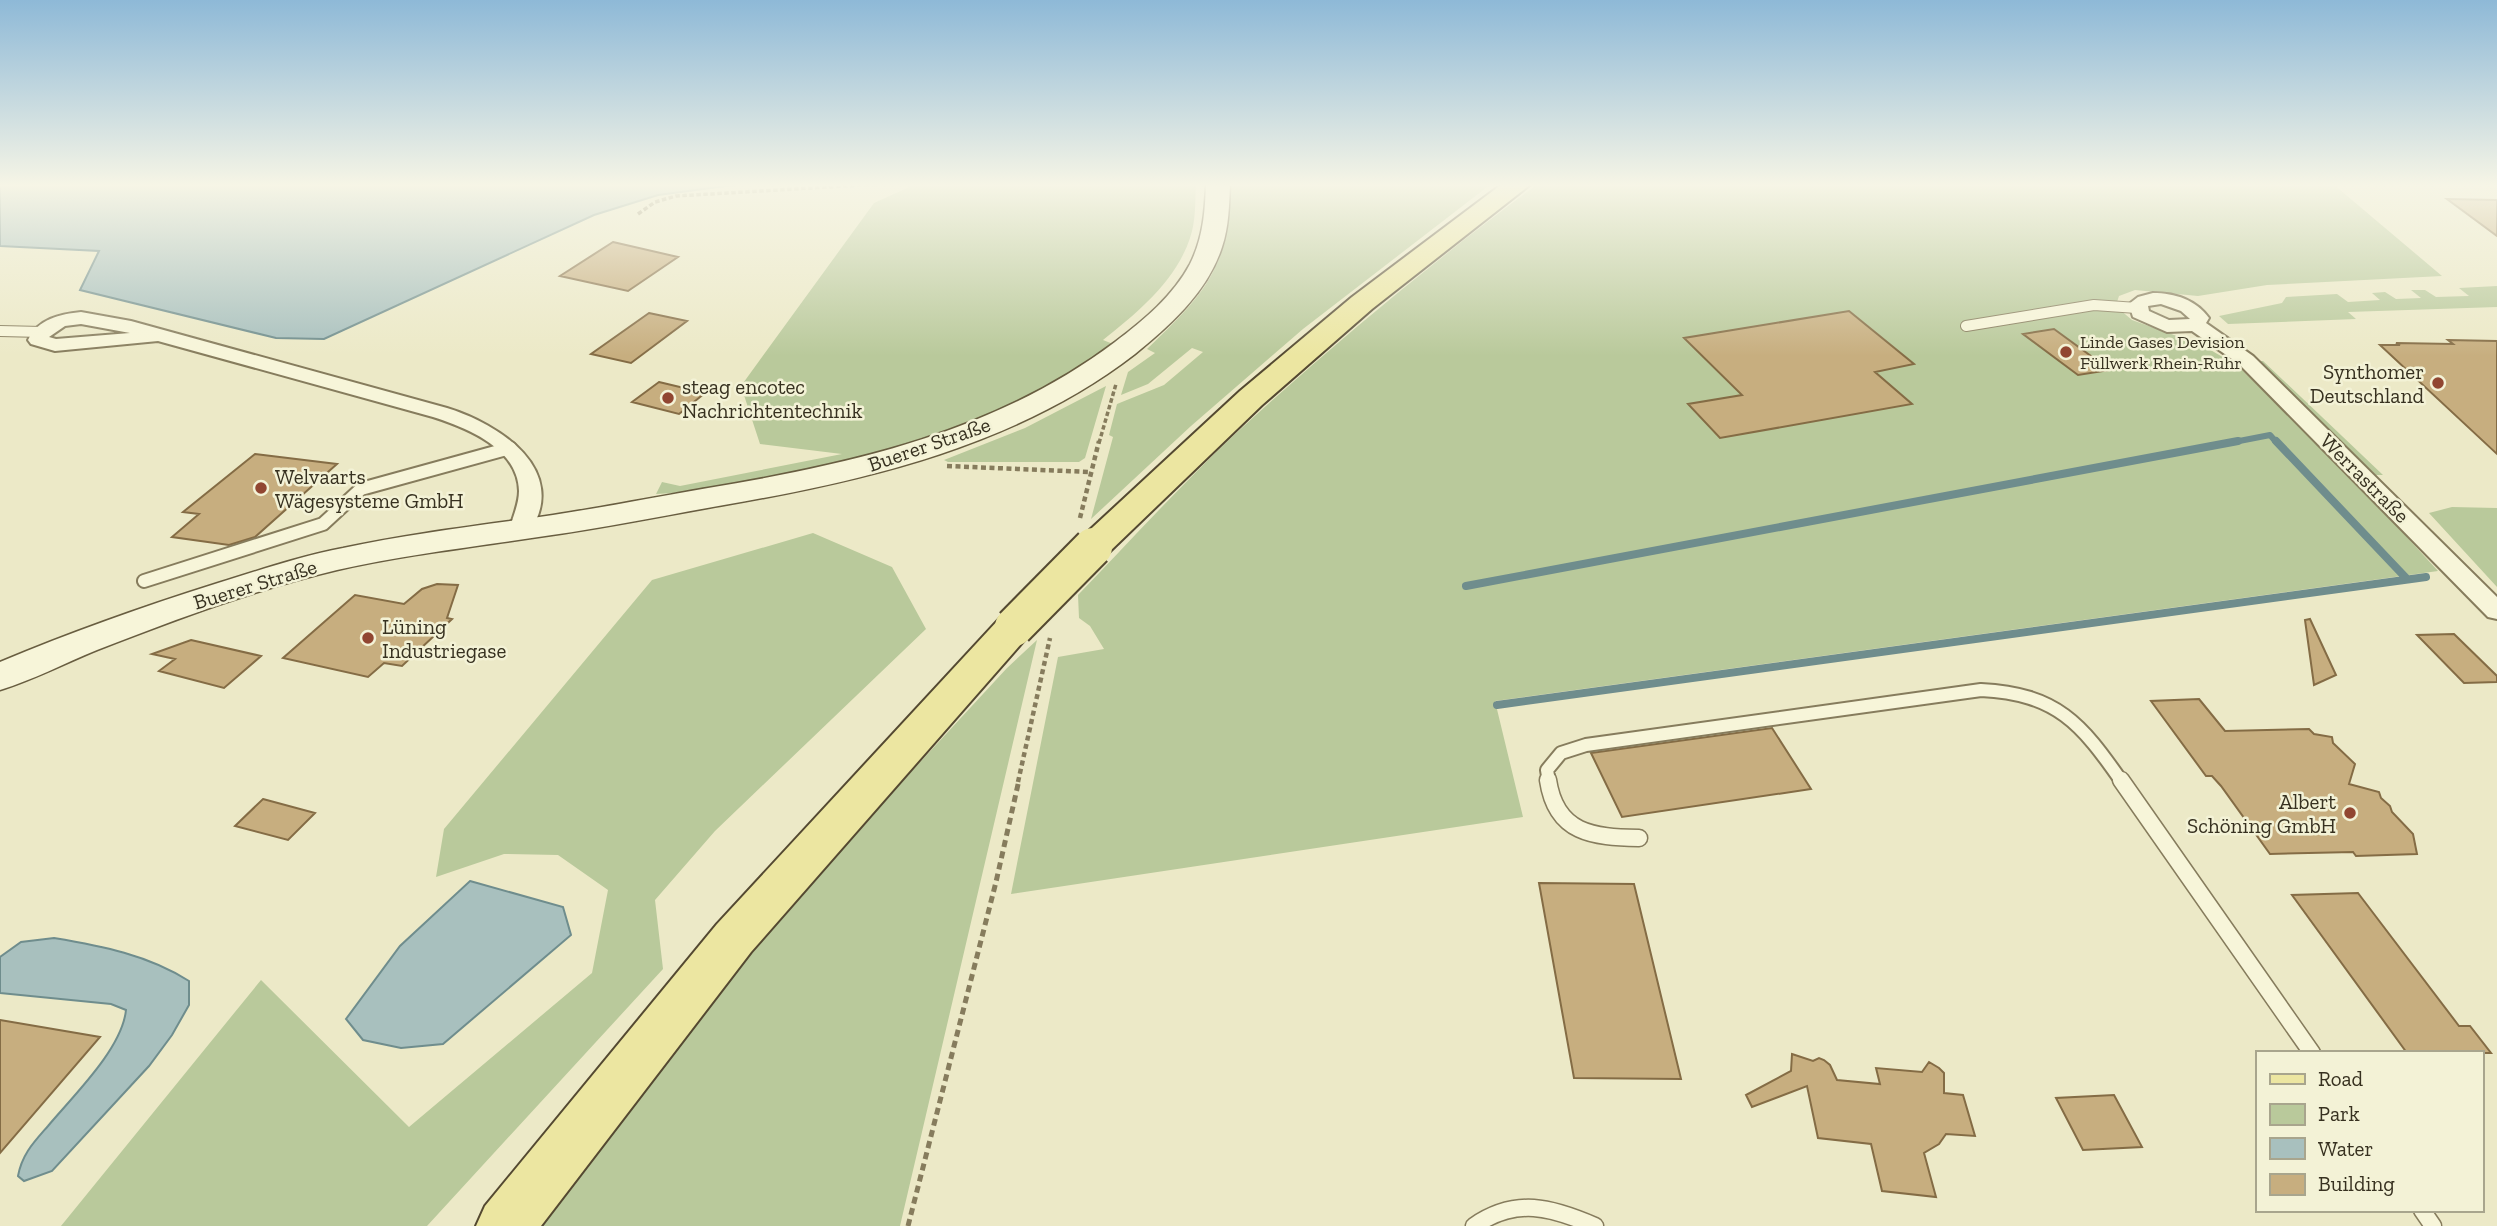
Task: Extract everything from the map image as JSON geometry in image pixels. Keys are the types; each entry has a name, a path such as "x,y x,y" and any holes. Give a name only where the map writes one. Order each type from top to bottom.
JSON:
{"main road":[{"path":"505,1226 734,938 1032,630 1085,538 1362,303 1443,241"}],"street":[{"name":"Buerer Straße","path":"0,677 168,611 353,556 768,488 840,473 950,441 1071,385 1121,352 1158,321 1186,291 1212,241"},
{"name":"Werrastraße","path":"2137,308 2142,301 2170,301 2196,313 2199,322 2196,325 2246,360 2497,611"},
{"path":"42,332 58,323 87,318 479,426 510,448 524,471 530,492 521,528"}],"lane":[{"path":"1966,326 2094,305 2137,308"},
{"path":"0,331 42,332"},
{"path":"144,581 323,524 361,489 510,448"},
{"path":"1639,838 1612,837 1576,829 1557,813 1549,790 1547,770 1561,753 1586,745 1980,690 2006,691 2038,699 2062,712 2091,737 2311,1051"},
{"path":"1474,1226 1483,1218 1518,1205 1566,1212 1595,1226"}],"path":[{"path":"1085,538 1090,472 1117,381"},
{"path":"944,466 1090,472"},
{"path":"908,1226 996,882 1032,630"}],"green space":[{"path":"846,241 1189,241 1175,268 1154,295 1103,340 1113,344 1058,380 1007,407 960,428 859,461 755,483 656,494 662,482 680,486 842,454 760,444 741,386"},
{"path":"1224,241 1417,241 1303,329 1191,426 1091,519 1113,437 1109,435 1117,404 1164,385 1203,352 1192,348 1148,384 1121,395 1128,372 1155,353 1147,349 1199,295 1219,259"},
{"path":"1463,241 2401,241 2442,276 2267,285 2198,296 2135,290 2119,296 2117,302 2119,309 2132,320 2202,345 2238,366 2370,497 2438,571 1495,701 1523,817 1011,894 1058,657 1104,649 1090,626 1079,618 1078,595 1234,435 1421,274"},
{"path":"2497,286 2497,307 2348,312 2356,319 2228,324 2219,316 2282,303 2286,297 2337,294 2348,302 2380,300 2372,293 2385,292 2396,299 2421,298 2411,290 2425,290 2436,297 2469,296 2459,288"},
{"path":"2258,361 2263,361 2383,475 2376,475"},
{"path":"1106,386 1085,458 1079,462 944,460 1025,428"},
{"path":"2452,507 2497,508 2497,587 2429,513"},
{"path":"813,533 892,567 926,629 715,831 655,900 663,969 427,1226 61,1226 261,980 409,1127 592,973 608,890 558,855 504,854 436,877 444,829 652,580"},
{"path":"1037,640 900,1226 531,1226 674,1047 826,864 1007,668"}],"water":[{"path":"0,241 537,241 324,339 276,338 80,290 99,251 0,246"},
{"path":"470,881 563,907 571,935 443,1044 401,1048 363,1040 346,1019 400,946"},
{"path":"54,938 90,944 157,964 189,981 189,1005 172,1035 149,1066 52,1171 24,1181 18,1176 33,1143 106,1056 123,1025 126,1010 111,1004 0,993 0,957 21,942"}],"building":[{"path":"613,242 678,257 628,291 560,276"},
{"path":"1849,311 1914,364 1875,372 1912,404 1720,438 1688,404 1742,395 1684,338"},
{"path":"649,313 687,321 631,363 591,354"},
{"name":"Linde Gases Devision Füllwerk Rhein-Ruhr","path":"2054,329 2110,370 2078,375 2023,334"},
{"path":"2448,340 2497,341 2497,454 2380,345 2453,344"},
{"name":"steag encotec Nachrichtentechnik","path":"659,382 705,393 679,414 632,402"},
{"name":"Welvaarts Wägesysteme GmbH","path":"255,454 337,464 255,537 229,545 172,537 199,514 183,512"},
{"name":"Lüning Industriegase","path":"437,584 458,585 447,618 452,619 402,666 384,663 368,677 283,658 355,595 404,604 422,589"},
{"path":"2310,619 2336,675 2314,685 2305,620"},
{"path":"2454,634 2497,676 2497,682 2464,683 2417,635"},
{"path":"191,640 261,656 224,688 159,671 175,659 152,654"},
{"path":"2199,699 2225,731 2309,729 2314,734 2332,737 2333,743 2355,764 2349,784 2379,792 2392,812 2413,834 2417,854 2270,854 2221,786 2212,776 2206,776 2151,701"},
{"path":"1772,728 1811,789 1622,817 1591,753"},
{"path":"263,799 315,813 288,840 235,826"},
{"path":"1539,883 1634,884 1681,1079 1574,1078"},
{"path":"2358,893 2459,1026 2470,1026 2491,1053 2406,1051 2292,895"},
{"path":"0,1020 100,1037 0,1153"},
{"path":"1792,1054 1813,1061 1819,1058 1824,1060 1830,1065 1837,1080 1880,1084 1876,1068 1922,1072 1929,1062 1939,1068 1944,1073 1944,1093 1963,1095 1975,1136 1946,1134 1939,1144 1924,1153 1936,1197 1882,1191 1871,1144 1818,1138 1807,1086 1752,1107 1746,1095 1791,1071"},
{"path":"2114,1095 2142,1147 2083,1150 2056,1098"}],"waterway":[{"path":"2229,443 2270,435 2277,443"},
{"path":"1466,586 2238,441"},
{"path":"2276,441 2407,579"},
{"path":"1497,705 2426,577"}],"place":[{"name":"Linde Gases Devision Füllwerk Rhein-Ruhr","path":"2066,352"},
{"name":"Synthomer Deutschland","path":"2438,383"},
{"name":"steag encotec Nachrichtentechnik","path":"668,398"},
{"name":"Welvaarts Wägesysteme GmbH","path":"261,488"},
{"name":"Lüning Industriegase","path":"368,638"},
{"name":"Albert Schöning GmbH","path":"2350,813"}]}
